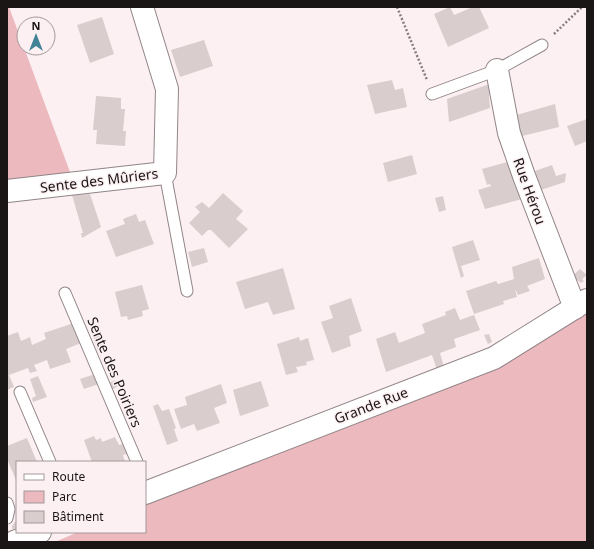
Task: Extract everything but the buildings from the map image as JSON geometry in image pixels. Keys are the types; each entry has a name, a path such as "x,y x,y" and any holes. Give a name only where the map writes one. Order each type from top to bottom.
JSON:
{"street":[{"name":"Sente des Mûriers","path":"7,191 165,173 167,89 142,7"},
{"name":"Rue Hérou","path":"497,70 509,133 524,176 581,304"},
{"name":"Grande Rue","path":"146,488 494,358 581,304"},
{"path":"14,542 37,533"}],"lane":[{"path":"432,94 497,70 542,44"},
{"path":"165,173 187,291"},
{"name":"Sente des Poiriers","path":"65,293 137,461"},
{"path":"20,392 50,461"},
{"path":"7,503 9,509 7,518"}],"path":[{"path":"397,7 432,94"},
{"path":"542,44 582,7"}],"green space":[{"path":"7,7 9,7 16,26 16,56 27,56 70,172 7,185"},
{"path":"587,304 587,542 55,542 76,533 146,533 146,502"}]}
